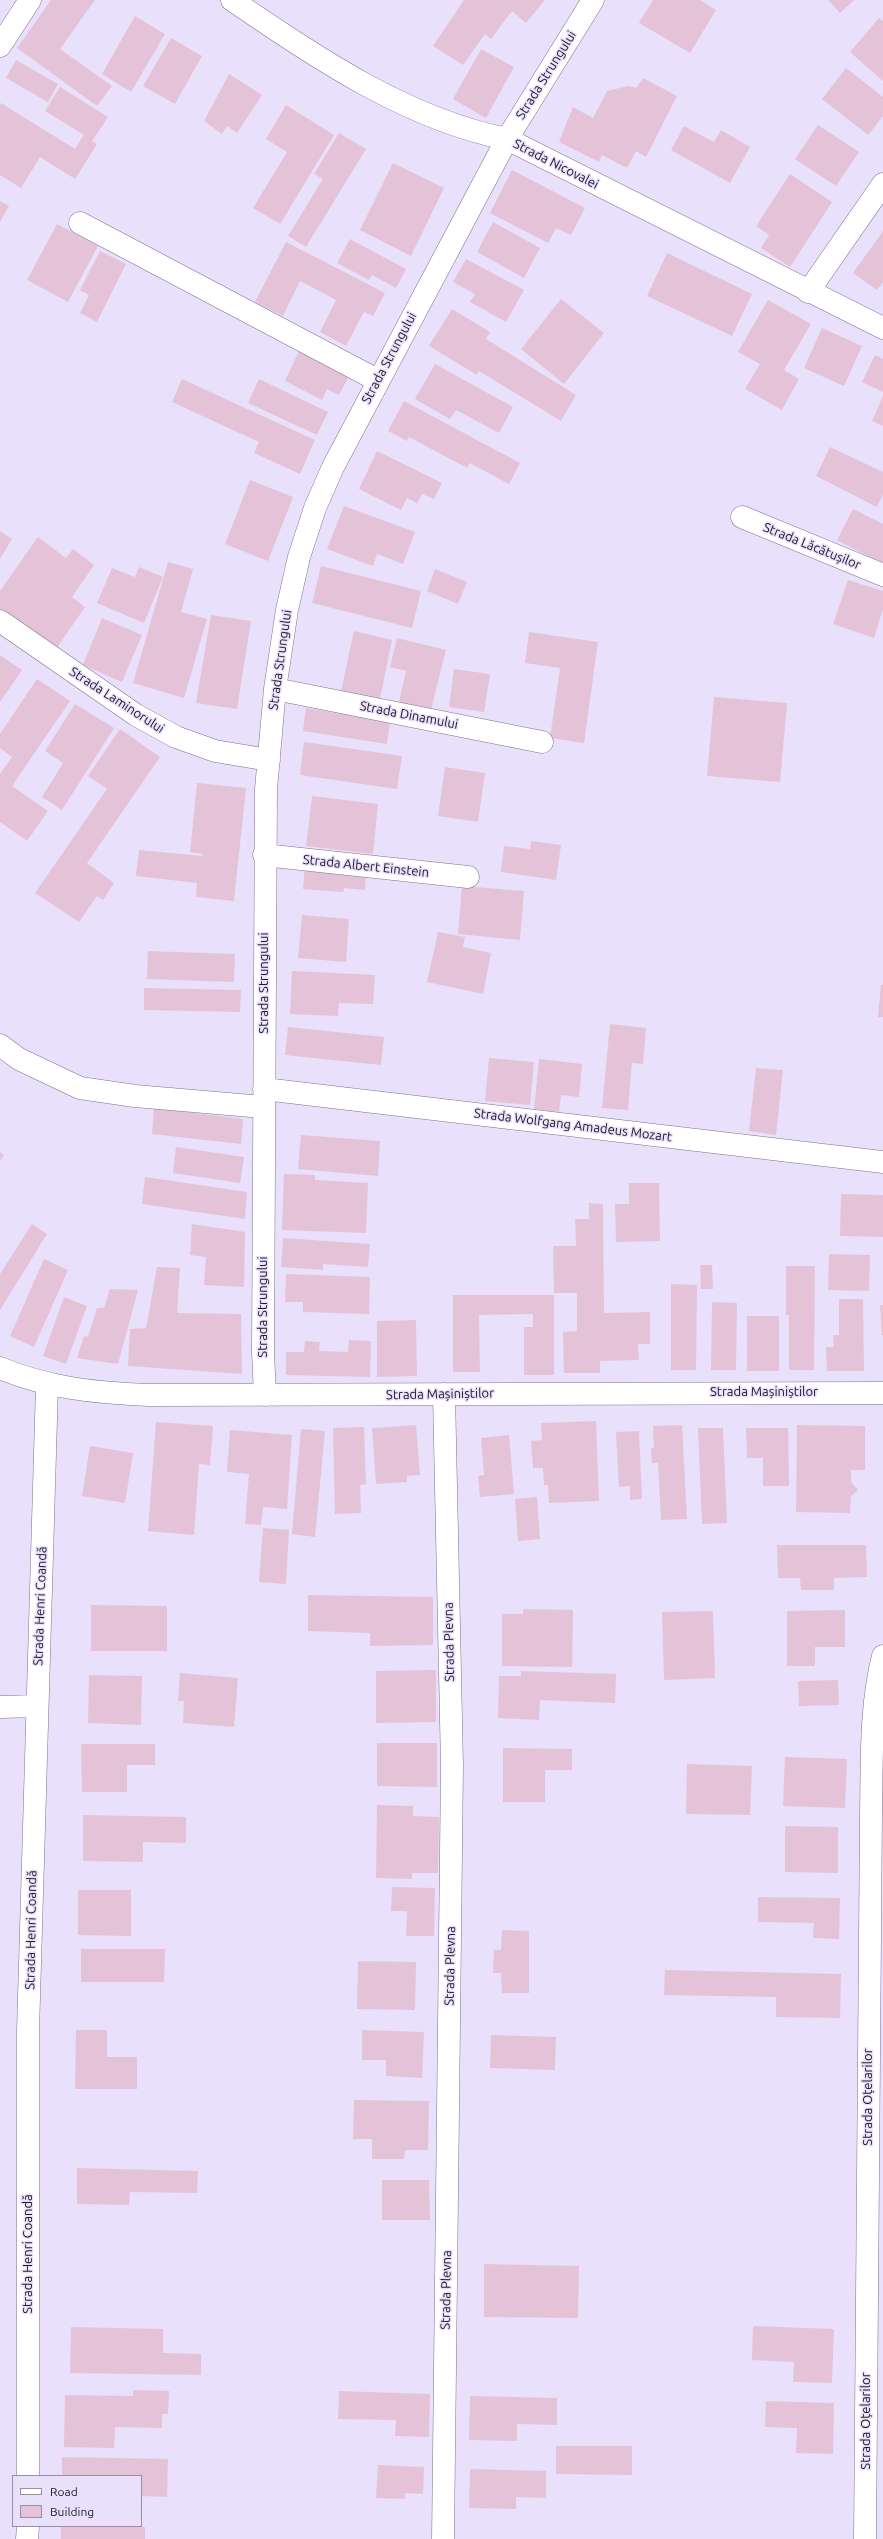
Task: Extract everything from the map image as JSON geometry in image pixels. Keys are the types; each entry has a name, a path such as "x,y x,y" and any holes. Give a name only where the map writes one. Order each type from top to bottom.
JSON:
{"street":[{"path":"0,46 30,0"},
{"name":"Strada Nicovalei","path":"232,0 295,43 367,86 473,132 506,139 808,292 883,328"},
{"name":"Strada Strungului","path":"265,1395 262,1352 264,855 269,760 275,689 287,610 308,529 333,467 377,380 506,139 593,0"},
{"path":"808,292 883,184"},
{"path":"80,223 377,380"},
{"name":"Strada Lăcătușilor","path":"742,517 883,575"},
{"name":"Strada Laminorului","path":"0,621 136,715 176,737 215,751 269,760"},
{"name":"Strada Dinamului","path":"275,689 542,742"},
{"name":"Strada Albert Einstein","path":"264,855 468,877"},
{"name":"Strada Wolfgang Amadeus Mozart","path":"0,1045 19,1059 80,1088 135,1096 264,1098 883,1162"},
{"name":"Strada Mașiniștilor","path":"0,1368 47,1385 97,1393 265,1395 883,1393"},
{"name":"Strada Henri Coandă","path":"28,2475 28,2031 36,1706 47,1385"},
{"name":"Strada Plevna","path":"443,2539 452,1766 444,1394"},
{"name":"Strada Oțelarilor","path":"865,2539 875,2343 877,1814 874,1717 876,1692 883,1656"},
{"path":"0,1707 36,1706"},
{"path":"27,2539 28,2527"}],"building":[{"path":"51,0 95,0 60,49 112,86 97,106 17,48"},
{"path":"464,0 545,0 526,23 512,11 491,39 485,34 463,65 433,46"},
{"path":"653,0 700,0 716,10 690,53 639,23"},
{"path":"828,0 854,0 840,13"},
{"path":"135,16 165,34 131,92 102,74"},
{"path":"879,18 883,21 883,81 850,52"},
{"path":"171,38 202,56 175,104 143,86"},
{"path":"481,49 514,67 486,118 453,99"},
{"path":"16,60 58,84 48,102 6,78"},
{"path":"846,68 883,97 883,116 868,135 822,99"},
{"path":"229,74 262,95 237,133 227,126 222,134 204,121"},
{"path":"643,78 677,96 646,157 636,151 627,168 602,155 599,162 559,142 573,107 593,118 607,91 628,86 636,88"},
{"path":"60,87 108,117 92,141 97,144 75,179 40,157 21,188 0,175 0,105 1,103 75,149 84,135 45,111"},
{"path":"286,105 334,135 280,224 253,208 287,152 266,139"},
{"path":"818,125 859,152 836,186 795,159"},
{"path":"684,126 714,142 721,130 750,147 730,183 671,150"},
{"path":"339,133 366,149 306,247 288,236 323,179 314,174"},
{"path":"393,163 444,188 411,256 360,230"},
{"path":"512,170 585,208 571,235 556,228 548,243 490,213"},
{"path":"790,174 832,202 790,267 761,248 769,235 756,226"},
{"path":"0,201 9,206 0,222"},
{"path":"493,222 540,248 524,278 477,252"},
{"path":"57,224 98,246 68,302 27,280"},
{"path":"883,231 883,282 877,290 853,273"},
{"path":"350,239 406,269 396,288 372,275 369,280 337,263"},
{"path":"286,242 385,293 373,316 364,312 346,346 320,332 336,300 300,281 283,316 255,302"},
{"path":"100,251 126,264 97,322 80,313 89,295 80,290"},
{"path":"667,253 752,294 732,336 647,296"},
{"path":"466,259 524,290 506,322 470,302 475,294 453,282"},
{"path":"561,299 604,333 564,384 521,349"},
{"path":"768,300 811,324 784,370 799,379 782,410 745,389 760,364 738,352"},
{"path":"452,309 490,332 486,339 576,395 561,421 479,371 477,375 429,346"},
{"path":"822,328 862,346 844,386 804,368"},
{"path":"300,349 350,374 339,395 327,389 322,400 285,381"},
{"path":"875,355 883,359 883,392 862,382"},
{"path":"435,364 513,407 499,433 456,410 450,419 415,399"},
{"path":"182,379 315,440 300,474 254,453 259,442 172,402"},
{"path":"259,379 328,412 317,435 248,403"},
{"path":"883,396 883,426 872,421"},
{"path":"404,401 520,463 509,484 470,463 467,468 409,437 407,441 388,431"},
{"path":"830,447 883,472 883,495 877,507 816,476"},
{"path":"377,451 442,483 434,499 422,494 417,503 407,498 401,510 359,489"},
{"path":"250,480 293,497 268,561 225,544"},
{"path":"344,506 415,532 403,564 377,554 373,566 327,549"},
{"path":"853,509 883,524 883,564 837,540"},
{"path":"0,531 12,539 0,559"},
{"path":"38,537 66,558 73,549 94,565 72,597 85,607 56,649 0,610 0,591"},
{"path":"168,562 193,569 181,612 207,619 184,698 133,683"},
{"path":"321,566 421,591 412,628 312,603"},
{"path":"139,567 163,577 144,623 97,603 112,568 135,577"},
{"path":"435,569 467,582 458,604 427,591"},
{"path":"848,580 883,591 883,609 874,638 833,624"},
{"path":"211,615 251,621 237,709 196,703"},
{"path":"102,618 142,635 122,682 83,665"},
{"path":"354,631 392,640 380,699 341,691"},
{"path":"529,632 598,642 584,743 550,738 560,668 525,663"},
{"path":"397,638 446,650 431,710 399,702 406,671 390,667"},
{"path":"0,655 22,670 0,702"},
{"path":"454,669 490,674 484,712 449,707"},
{"path":"37,679 70,701 12,786 48,811 27,841 0,822 0,774 12,757 0,748 0,734"},
{"path":"714,697 787,703 780,782 707,776"},
{"path":"75,704 114,728 62,810 42,797 63,763 45,751"},
{"path":"306,708 390,722 387,744 303,731"},
{"path":"120,729 160,757 87,863 114,883 103,900 97,896 79,922 35,893 107,789 88,776"},
{"path":"304,742 402,756 397,789 300,775"},
{"path":"445,767 485,773 478,822 438,816"},
{"path":"197,783 246,788 234,901 196,897 197,883 136,876 139,850 203,856 203,854 190,852"},
{"path":"312,796 378,804 373,854 306,846"},
{"path":"531,841 561,845 556,880 501,872 504,846 530,849"},
{"path":"305,864 366,869 365,890 344,888 343,892 303,889"},
{"path":"462,886 524,891 520,940 458,934"},
{"path":"302,915 349,919 346,962 298,958"},
{"path":"438,932 465,937 463,947 491,953 483,994 427,982"},
{"path":"148,951 235,954 234,982 147,979"},
{"path":"292,971 375,975 373,1004 339,1003 338,1016 290,1014"},
{"path":"881,985 883,985 883,1017 878,1017"},
{"path":"144,988 241,990 240,1012 144,1010"},
{"path":"610,1024 646,1028 643,1064 632,1063 628,1110 602,1108"},
{"path":"288,1027 384,1037 381,1065 285,1055"},
{"path":"489,1058 534,1062 530,1105 485,1101"},
{"path":"539,1059 582,1064 579,1097 561,1095 559,1112 534,1109"},
{"path":"756,1068 783,1070 776,1135 749,1131"},
{"path":"154,1108 243,1119 241,1144 152,1134"},
{"path":"301,1135 380,1141 378,1176 298,1169"},
{"path":"176,1147 244,1157 240,1183 173,1173"},
{"path":"0,1152 4,1155 0,1161"},
{"path":"284,1174 315,1175 315,1180 368,1183 366,1233 282,1230"},
{"path":"145,1177 247,1192 245,1219 142,1204"},
{"path":"629,1183 659,1183 660,1241 616,1242 615,1204 629,1204"},
{"path":"841,1194 883,1195 883,1237 840,1236"},
{"path":"589,1203 603,1204 604,1313 650,1312 650,1344 638,1344 639,1360 600,1361 600,1373 564,1373 563,1332 577,1331 577,1293 554,1293 553,1246 576,1246 575,1219 589,1219"},
{"path":"32,1224 47,1234 0,1310 0,1274"},
{"path":"192,1224 245,1232 244,1287 204,1285 206,1257 190,1255"},
{"path":"283,1238 370,1244 368,1267 323,1264 323,1270 281,1267"},
{"path":"829,1254 870,1255 869,1291 828,1290"},
{"path":"44,1259 68,1270 34,1347 10,1336"},
{"path":"700,1265 712,1265 713,1289 701,1289"},
{"path":"786,1266 815,1266 814,1370 789,1370 789,1315 786,1315"},
{"path":"157,1267 180,1268 177,1313 241,1314 242,1374 128,1366 130,1329 146,1328"},
{"path":"286,1274 370,1277 369,1314 303,1312 303,1302 285,1302"},
{"path":"671,1284 697,1285 696,1370 671,1370"},
{"path":"110,1289 138,1290 118,1364 77,1358 84,1336 88,1337 97,1308 104,1308"},
{"path":"453,1295 554,1295 554,1375 524,1375 524,1327 533,1327 533,1314 479,1315 480,1372 453,1372"},
{"path":"64,1297 87,1306 66,1364 43,1356"},
{"path":"839,1299 863,1299 864,1371 827,1371 826,1347 834,1347 833,1335 839,1335"},
{"path":"712,1302 737,1303 736,1370 711,1370"},
{"path":"880,1305 883,1305 883,1335 882,1335"},
{"path":"747,1316 779,1316 779,1371 747,1371"},
{"path":"416,1320 417,1376 377,1377 377,1321"},
{"path":"349,1340 371,1341 370,1377 286,1375 286,1352 304,1352 305,1341 320,1342 319,1351 348,1352"},
{"path":"596,1421 599,1501 549,1503 548,1485 544,1485 543,1468 533,1468 531,1441 542,1440 541,1423"},
{"path":"156,1422 213,1426 210,1465 199,1464 194,1535 148,1531"},
{"path":"416,1425 420,1475 407,1476 407,1482 376,1484 372,1428"},
{"path":"682,1425 687,1519 661,1520 658,1463 652,1463 651,1448 654,1448 653,1426"},
{"path":"797,1425 865,1426 865,1470 851,1470 851,1482 858,1490 851,1496 850,1513 796,1512"},
{"path":"364,1427 366,1484 360,1485 361,1513 335,1514 333,1428"},
{"path":"698,1428 723,1428 727,1523 702,1524"},
{"path":"746,1428 788,1428 789,1486 763,1486 763,1458 747,1458"},
{"path":"301,1429 325,1431 315,1537 292,1534"},
{"path":"230,1430 292,1435 287,1509 263,1507 261,1525 245,1524 249,1474 227,1472"},
{"path":"639,1431 642,1499 630,1500 630,1486 619,1487 616,1432"},
{"path":"509,1435 514,1494 480,1497 478,1476 484,1475 481,1438"},
{"path":"90,1446 133,1453 125,1503 82,1496"},
{"path":"537,1497 540,1539 518,1541 515,1499"},
{"path":"263,1528 289,1530 286,1584 259,1582"},
{"path":"777,1545 866,1545 867,1577 834,1578 834,1590 801,1590 800,1578 778,1578"},
{"path":"308,1595 433,1597 433,1645 370,1646 370,1633 308,1631"},
{"path":"91,1605 167,1606 167,1651 91,1651"},
{"path":"523,1609 573,1610 572,1667 502,1666 502,1614 523,1614"},
{"path":"845,1610 845,1647 815,1647 815,1666 787,1666 787,1611"},
{"path":"713,1611 715,1678 664,1680 662,1612"},
{"path":"436,1670 436,1722 376,1723 376,1671"},
{"path":"521,1671 616,1674 615,1703 540,1700 539,1720 498,1718 499,1676 521,1676"},
{"path":"180,1673 238,1678 234,1727 183,1723 184,1701 178,1701"},
{"path":"89,1675 142,1676 141,1725 88,1723"},
{"path":"838,1680 839,1705 799,1706 798,1681"},
{"path":"377,1743 437,1743 437,1787 377,1786"},
{"path":"81,1744 155,1744 155,1765 127,1765 127,1792 82,1792"},
{"path":"503,1748 572,1749 572,1770 545,1770 545,1802 503,1802"},
{"path":"785,1757 847,1759 845,1808 783,1806"},
{"path":"687,1764 752,1766 750,1815 686,1814"},
{"path":"377,1805 413,1806 413,1816 439,1817 438,1873 412,1873 412,1879 376,1878"},
{"path":"83,1815 186,1817 186,1843 143,1842 143,1862 83,1861"},
{"path":"785,1826 838,1827 838,1873 785,1872"},
{"path":"392,1887 435,1888 434,1936 406,1936 407,1911 391,1911"},
{"path":"78,1890 131,1890 131,1936 78,1935"},
{"path":"758,1897 840,1898 839,1939 813,1938 814,1923 758,1922"},
{"path":"502,1930 529,1931 529,1993 502,1993 501,1973 493,1973 494,1950 501,1950"},
{"path":"81,1949 165,1949 164,1982 81,1982"},
{"path":"358,1961 416,1962 415,2010 357,2009"},
{"path":"665,1970 841,1974 840,2018 776,2017 776,1997 664,1995"},
{"path":"76,2030 107,2030 107,2057 137,2057 137,2089 75,2089"},
{"path":"362,2030 424,2032 422,2078 386,2076 386,2060 362,2060"},
{"path":"491,2035 556,2037 555,2070 490,2068"},
{"path":"354,2100 429,2101 428,2150 405,2150 404,2159 372,2159 372,2139 353,2139"},
{"path":"77,2168 198,2171 197,2193 130,2192 129,2205 77,2204"},
{"path":"382,2180 429,2180 430,2220 382,2220"},
{"path":"484,2264 579,2266 578,2318 484,2317"},
{"path":"753,2326 834,2329 832,2383 793,2382 794,2362 752,2360"},
{"path":"71,2327 163,2329 163,2353 201,2354 201,2375 70,2373"},
{"path":"133,2390 169,2391 168,2414 162,2414 162,2428 115,2427 114,2448 64,2447 65,2395 133,2396"},
{"path":"339,2391 430,2394 429,2437 395,2436 396,2420 338,2419"},
{"path":"470,2396 557,2398 557,2425 517,2424 517,2441 469,2440"},
{"path":"766,2401 834,2403 833,2454 796,2453 797,2428 765,2427"},
{"path":"556,2446 632,2446 632,2475 556,2474"},
{"path":"62,2457 168,2459 167,2497 142,2496 142,2475 62,2475"},
{"path":"378,2465 424,2467 423,2494 405,2493 405,2499 376,2498"},
{"path":"470,2469 546,2471 546,2498 516,2497 516,2509 469,2508"},
{"path":"61,2527 145,2527 145,2539 61,2539"}]}
